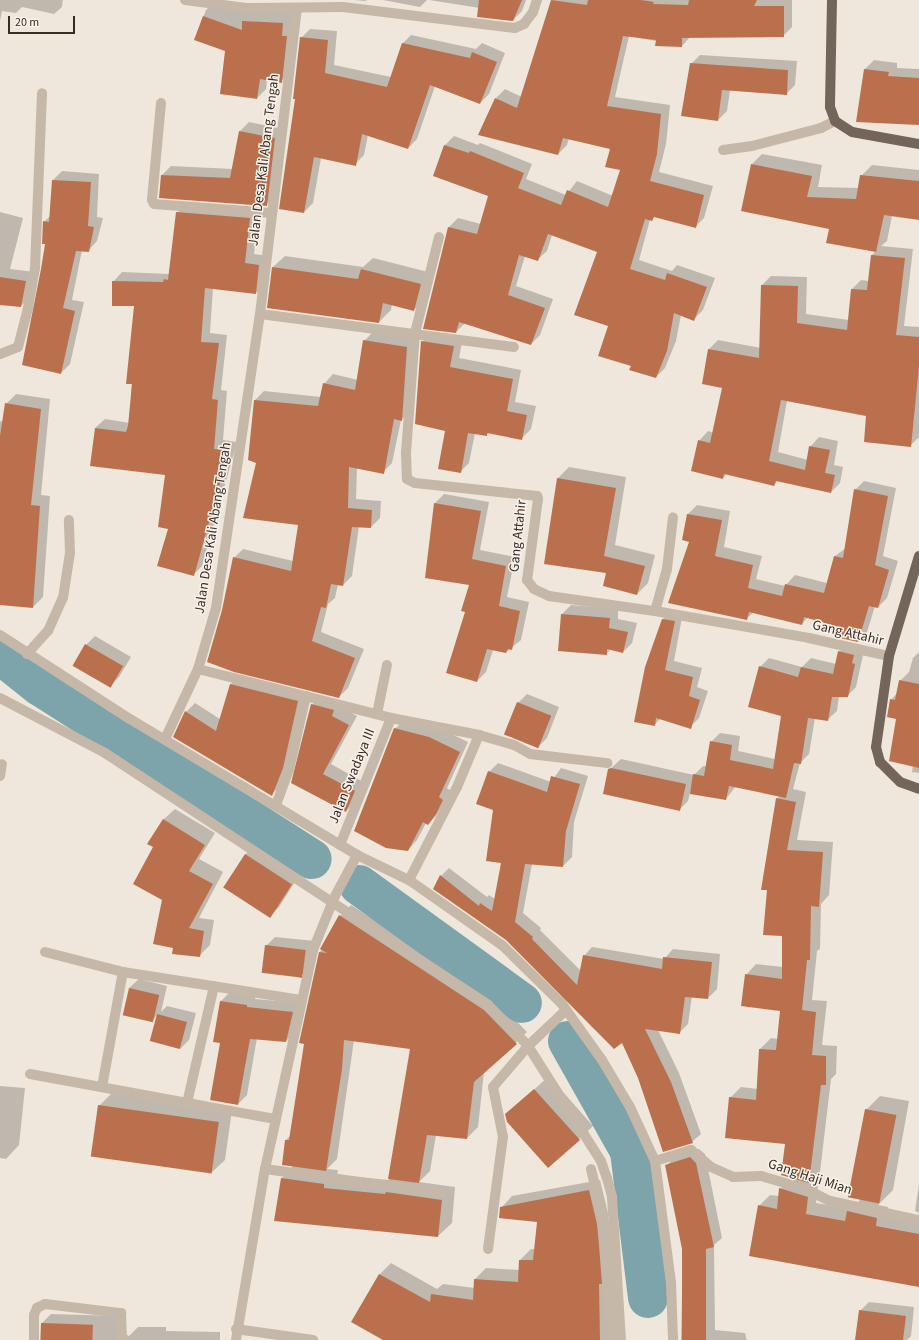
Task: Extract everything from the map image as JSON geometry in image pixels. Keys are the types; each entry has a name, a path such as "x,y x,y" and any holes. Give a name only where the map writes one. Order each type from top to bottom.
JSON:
{"main road":[{"path":"832,0 830,107 835,121 852,132 919,144"},
{"path":"919,556 889,656 876,747 880,762 900,782 919,789"}],"street":[{"path":"185,0 247,8 297,9 344,3 516,28 524,24 533,12 537,0"},
{"name":"Jalan Desa Kali Abang Tengah","path":"165,739 198,669 216,608 260,314 271,213 297,9"},
{"path":"0,354 18,347 28,308 35,268 42,93"},
{"path":"161,103 152,200 154,204 271,213"},
{"path":"723,150 752,146 821,128 835,121"},
{"path":"416,333 439,237"},
{"path":"260,314 416,333 514,347"},
{"name":"Gang Attahir","path":"416,333 406,454 407,480 415,483 537,496 538,499 527,580 534,589 549,596 655,611 809,638 889,656"},
{"path":"655,611 667,569 673,517"},
{"path":"27,654 48,631 63,598 70,553 69,520"},
{"path":"0,635 27,654 130,719 276,805 357,856 408,880 502,945 525,965 602,1060 630,1107 655,1161 671,1282 673,1340"},
{"path":"377,714 387,665"},
{"path":"198,669 391,718 479,735 514,746 530,754 607,763"},
{"path":"276,805 289,770 306,696"},
{"path":"0,698 105,753 333,900 488,1005 528,1046 601,1161 608,1178 612,1197 621,1340"},
{"name":"Jalan Swadaya III","path":"340,845 391,718"},
{"path":"408,880 456,788 479,735"},
{"path":"0,776 2,764"},
{"path":"236,1340 236,1329 265,1169 301,1000 317,937 333,900 357,856"},
{"path":"44,952 122,972 301,1000"},
{"path":"102,1087 122,972"},
{"path":"188,1102 214,986"},
{"path":"488,1249 503,1137 493,1089 528,1046 563,1013"},
{"path":"30,1074 276,1119"},
{"name":"Gang Haji Mian","path":"655,1161 691,1150 710,1167 733,1177 761,1176 806,1189 830,1201 919,1220"},
{"path":"265,1169 441,1193"},
{"path":"591,1169 604,1224 612,1340"},
{"path":"34,1340 34,1315 37,1308 45,1304 121,1313 122,1340"},
{"path":"236,1329 313,1340"}],"building":[{"path":"479,0 522,0 513,21 477,17"},
{"path":"551,0 587,5 588,0 641,0 654,2 653,4 688,5 689,0 757,0 754,6 784,6 784,37 682,38 682,47 655,46 656,40 623,36 607,106 661,114 657,154 650,181 704,195 696,228 654,217 652,221 645,219 630,269 665,280 667,273 707,287 694,321 674,313 667,351 656,378 629,370 631,366 598,356 608,326 574,315 597,252 548,234 538,261 519,255 508,295 545,308 531,345 459,322 456,333 423,329 448,227 477,234 488,196 433,176 444,145 469,153 470,151 524,173 518,188 561,205 567,190 608,207 620,170 605,167 610,149 563,138 558,155 478,135 495,98 517,108"},
{"path":"203,16 242,30 242,21 283,23 282,36 287,36 282,83 260,79 257,99 220,94 225,51 194,40"},
{"path":"300,37 328,40 325,73 387,87 402,43 470,58 472,52 497,62 480,104 430,85 408,149 362,134 356,166 314,157 304,213 279,209 295,99 293,99"},
{"path":"690,63 788,70 787,95 722,90 718,121 681,116"},
{"path":"864,69 889,72 888,76 919,78 919,125 856,122"},
{"path":"239,131 275,138 267,206 159,198 161,175 230,178"},
{"path":"751,164 812,176 807,197 856,199 860,175 919,181 919,220 884,215 876,252 826,243 829,229 741,211"},
{"path":"52,180 91,182 88,226 94,227 89,252 76,251 63,308 75,311 61,374 22,365 45,244 42,244 43,221 49,222"},
{"path":"176,212 250,218 245,263 259,265 256,294 205,288 201,342 219,343 212,399 218,400 214,449 229,451 194,576 157,566 168,529 158,527 165,475 90,466 95,428 126,432 128,426 132,384 126,384 134,306 112,306 112,281 163,282 164,279 168,280"},
{"path":"871,255 905,258 896,335 919,337 919,366 911,447 864,442 866,416 781,400 769,461 805,470 809,446 830,450 825,473 835,475 831,493 776,481 774,486 724,474 723,479 691,471 698,440 710,443 722,388 702,384 708,349 759,358 761,285 798,286 797,323 847,330 851,289 867,290"},
{"path":"272,267 358,279 361,269 421,284 414,311 383,303 379,323 267,308"},
{"path":"0,277 26,281 21,307 0,305"},
{"path":"363,340 407,347 402,421 394,419 384,474 349,467 348,508 372,510 371,528 352,527 343,586 331,584 326,608 321,607 312,641 355,658 339,698 234,672 207,662 222,610 233,557 291,571 298,525 243,518 256,463 248,460 254,400 318,406 323,383 355,390"},
{"path":"421,341 454,346 450,367 513,379 507,411 527,415 522,440 487,433 487,436 468,433 461,473 438,469 445,431 415,424"},
{"path":"5,403 41,409 31,505 40,506 33,608 0,605 0,436"},
{"path":"557,478 616,488 604,556 645,566 637,595 603,586 606,573 544,564"},
{"path":"854,489 888,496 875,565 889,570 878,608 869,606 858,642 840,638 842,628 804,617 802,625 749,612 747,620 668,603 689,542 682,540 687,514 722,520 715,556 753,565 748,588 782,596 785,584 824,593 834,556 843,558"},
{"path":"434,503 481,511 472,559 506,566 499,606 520,611 512,650 508,649 506,653 487,649 477,682 446,673 465,612 461,611 469,585 425,578"},
{"path":"561,614 610,618 609,628 628,632 623,653 607,649 607,655 558,651"},
{"path":"662,619 675,621 665,670 693,677 689,696 700,700 691,729 656,718 655,726 634,722 645,667"},
{"path":"85,644 123,666 111,688 72,666"},
{"path":"838,651 854,655 852,663 855,664 848,697 832,697 828,721 808,718 801,764 794,763 786,798 729,786 726,800 690,794 693,774 704,776 710,741 732,745 730,760 773,769 781,716 748,707 759,666 798,677 801,667 833,674"},
{"path":"899,680 919,684 919,768 889,761 896,719 887,717 890,699 895,700"},
{"path":"230,684 298,701 283,768 272,796 173,737 185,711 216,731"},
{"path":"517,702 551,716 538,748 504,734"},
{"path":"311,704 334,710 332,716 349,725 323,774 355,791 346,812 291,783"},
{"path":"394,728 429,737 460,752 439,797 443,800 436,814 428,825 423,822 408,851 386,848 354,831"},
{"path":"611,768 686,784 680,811 603,794 608,769"},
{"path":"488,771 547,792 551,776 580,784 566,831 563,867 525,864 515,922 533,937 532,939 577,985 583,955 662,969 663,957 712,962 708,999 685,997 680,1034 645,1029 671,1082 693,1143 663,1152 638,1078 622,1043 614,1049 506,940 433,889 440,875 479,906 480,903 492,911 501,863 486,861 493,810 476,804"},
{"path":"776,798 796,802 787,850 823,852 819,907 811,906 810,960 807,960 802,1010 816,1012 812,1055 826,1056 826,1085 821,1085 809,1183 781,1175 785,1144 725,1138 729,1097 756,1100 759,1049 776,1050 780,1011 741,1006 745,974 782,979 782,936 763,935 767,890 761,890"},
{"path":"163,819 205,845 189,871 213,884 189,928 204,931 200,957 172,954 173,948 153,944 162,900 133,884 153,847 147,844"},
{"path":"245,854 292,884 270,918 223,888"},
{"path":"339,915 484,1010 517,1044 474,1082 467,1139 427,1135 419,1183 388,1179 410,1049 344,1040 342,1069 326,1171 282,1165 285,1140 289,1140 304,1044 299,1043 319,952 327,953 320,949"},
{"path":"265,945 306,950 302,978 262,973"},
{"path":"129,988 159,995 153,1022 123,1015"},
{"path":"220,1001 247,1005 247,1007 293,1012 286,1042 250,1039 238,1105 210,1100 220,1043 213,1042"},
{"path":"157,1014 187,1022 180,1049 150,1041"},
{"path":"534,1089 580,1140 548,1168 507,1122 505,1114"},
{"path":"98,1105 219,1122 212,1173 91,1156"},
{"path":"865,1109 896,1115 879,1203 848,1197"},
{"path":"690,1157 696,1163 714,1247 706,1249 706,1340 682,1340 682,1249 665,1165"},
{"path":"281,1178 324,1184 324,1188 385,1194 386,1192 442,1200 438,1237 274,1221"},
{"path":"779,1188 808,1197 806,1214 845,1221 847,1211 877,1218 876,1226 919,1234 919,1287 749,1256 758,1205 777,1209"},
{"path":"589,1190 597,1224 602,1284 599,1284 600,1340 383,1340 351,1322 379,1274 430,1302 431,1294 473,1300 474,1279 518,1282 519,1260 533,1260 537,1222 499,1218 500,1207"},
{"path":"859,1310 906,1316 903,1340 855,1340"},
{"path":"41,1323 93,1325 92,1340 40,1340"}],"waterway":[{"path":"0,654 40,686 312,859"},
{"path":"359,885 522,1003"},
{"path":"568,1041 630,1151 648,1298"}]}
